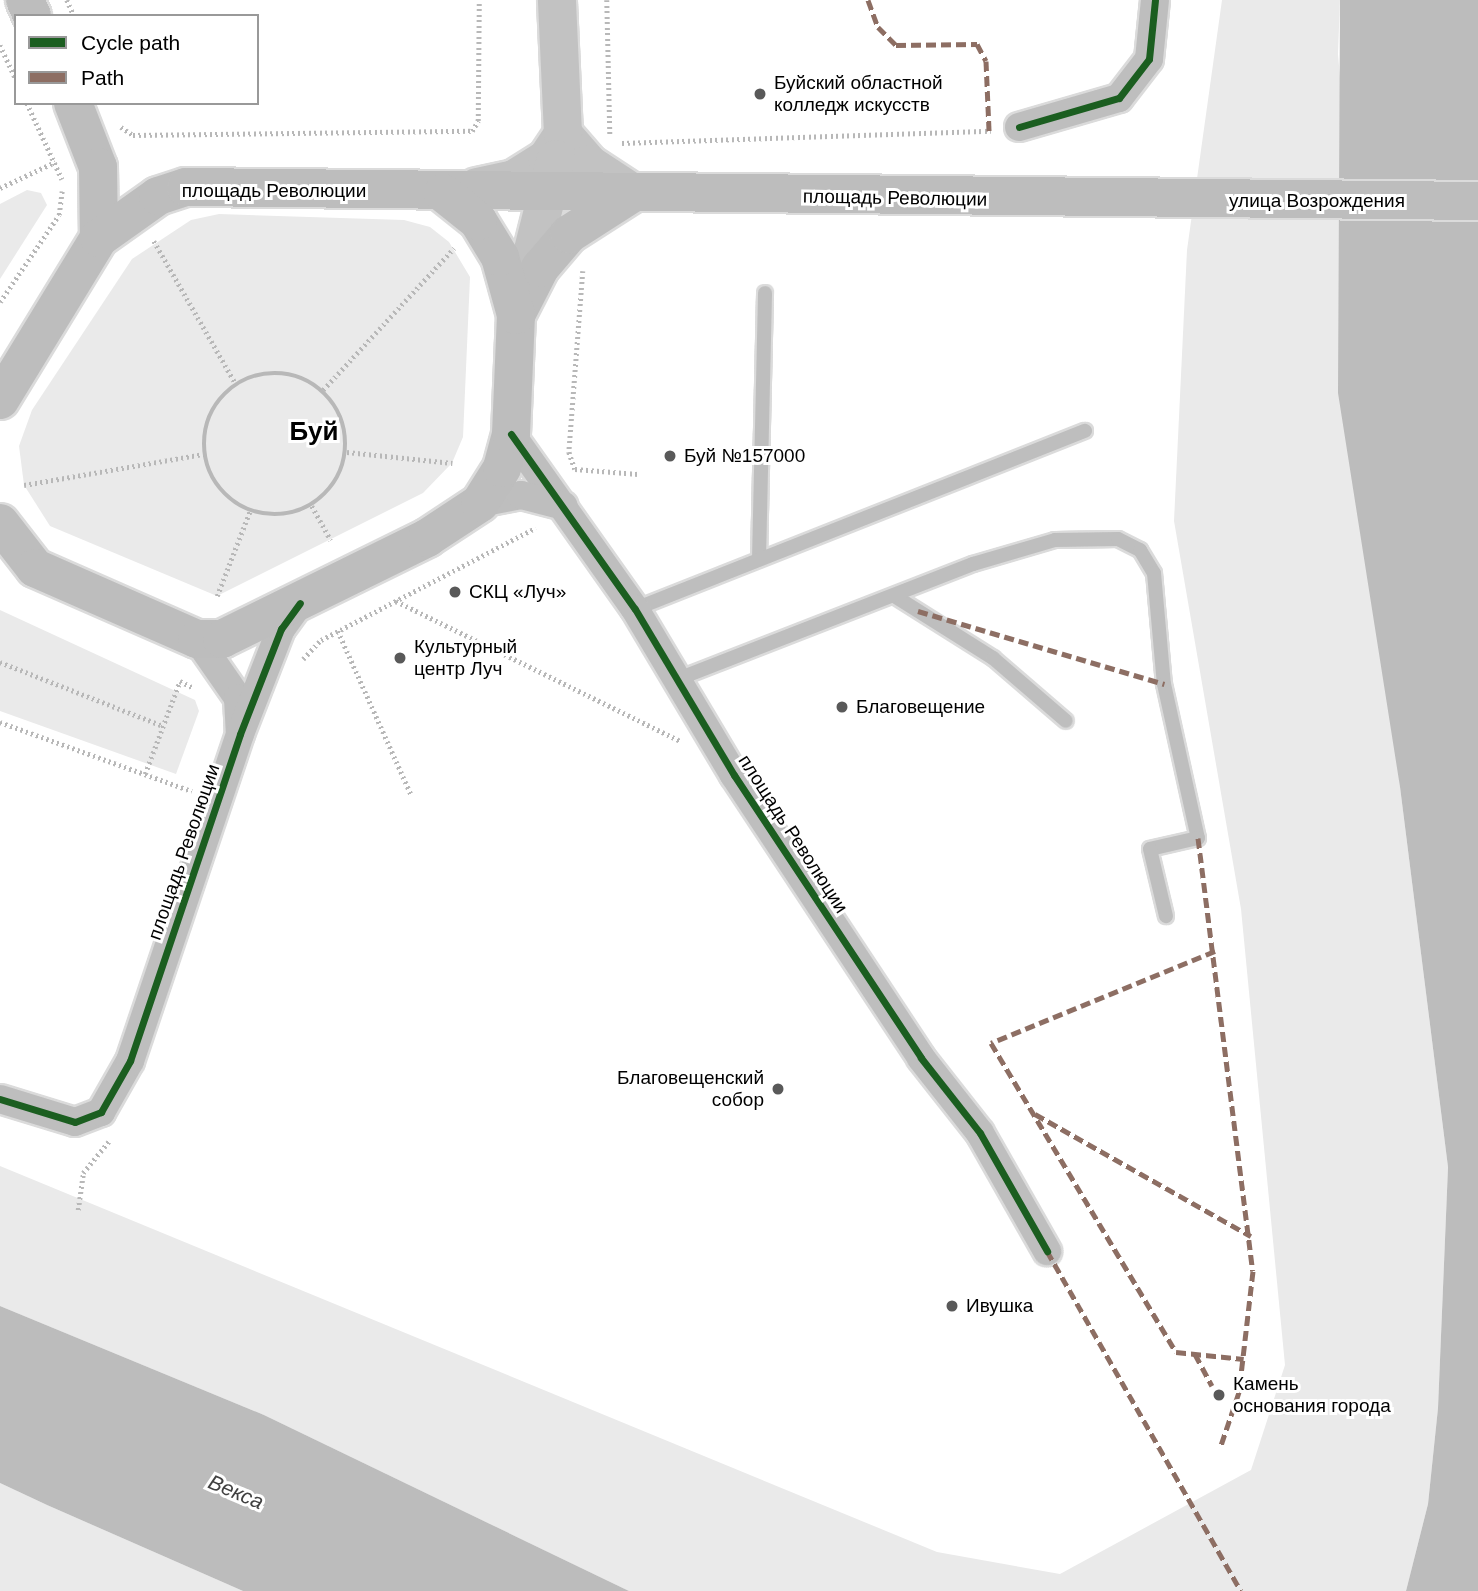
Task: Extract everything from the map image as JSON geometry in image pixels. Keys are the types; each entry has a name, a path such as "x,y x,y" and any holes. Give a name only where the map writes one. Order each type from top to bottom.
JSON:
{"main road":[{"name":"площадь Революции","path":"197,639 248,630 480,503 502,468 511,434 516,315 563,134 557,0"},
{"path":"75,105 107,137 125,179 186,187"},
{"path":"443,193 514,179 547,158 563,134 589,164 633,194"},
{"path":"99,238 107,137"},
{"name":"площадь Революции","path":"0,400 99,238 140,207 186,187 1157,202"},
{"name":"площадь Революции","path":"443,193 478,221 500,257 516,315"},
{"name":"площадь Революции","path":"516,315 540,268 569,234 633,194"},
{"name":"улица Возрождения","path":"1157,202 1478,201"},
{"path":"0,523 35,568 197,639"}],"street":[{"path":"1019,127 1119,97 1149,59 1155,0"},
{"name":"площадь Революции","path":"511,434 555,514 635,609 722,753 921,1058 979,1133 1047,1251"},
{"name":"площадь Революции","path":"480,503 522,495 555,514"},
{"path":"0,556 35,568"},
{"name":"площадь Революции","path":"0,1099 75,1122 101,1112 130,1061 240,734 281,629 300,603"},
{"name":"площадь Революции","path":"197,639 238,698 240,734"}],"lane":[{"path":"759,559 765,293"},
{"path":"635,609 1085,431"},
{"path":"678,678 896,597 973,564 1055,540 1092,536 1140,550 1154,573 1164,684 1198,838 1150,849 1166,916"},
{"path":"896,597 993,658 1066,721"}],"path":[{"path":"107,137 472,131 478,121 479,0"},
{"path":"607,0 610,142 1019,127"},
{"path":"0,45 14,75"},
{"path":"0,302 59,215 63,179 28,105"},
{"path":"0,188 55,162"},
{"path":"154,240 236,384"},
{"path":"323,390 454,248"},
{"path":"584,265 569,452 575,468 638,474"},
{"path":"280,373 323,390 346,429 347,452 329,492 312,506 292,514 250,511 219,489 204,454 210,415 236,384 280,373"},
{"path":"347,452 452,463"},
{"path":"24,485 204,454"},
{"path":"312,506 331,540"},
{"path":"217,596 250,511"},
{"path":"297,669 321,640 555,514"},
{"path":"396,601 668,737 722,753"},
{"path":"338,631 411,794"},
{"path":"0,663 163,726"},
{"path":"145,774 180,681"},
{"path":"0,722 193,792"},
{"path":"78,1210 83,1173 113,1137"}],"shaded area":[{"path":"1222,0 1340,0 1338,54 1400,787 1448,1167 1438,1408 1428,1504 1406,1591 629,1591 264,1415 0,1306 0,1166 937,1552 1060,1574 1251,1470 1285,1365 1241,909 1174,521 1187,250"},
{"path":"27,190 41,193 47,205 0,279 0,204"},
{"path":"219,214 404,220 430,227 449,242 470,277 463,437 452,463 423,493 217,596 50,526 24,485 19,446 32,410 132,259 191,220"},
{"path":"0,610 195,700 199,711 176,774 0,711"},
{"path":"0,1483 47,1505 243,1591 0,1591"}],"water":[{"path":"1340,0 1478,0 1478,1591 1406,1591 1428,1504 1438,1408 1448,1167 1400,787 1338,393"},
{"name":"Векса","path":"0,1306 264,1415 629,1591 243,1591 47,1505 0,1483"}],"marked path":[{"path":"868,0 878,27 896,45 977,44 986,61 989,131"},
{"path":"918,611 1164,684"},
{"path":"1198,838 1253,1271 1239,1392 1220,1448"},
{"path":"1215,951 991,1043 1176,1352 1244,1359"},
{"path":"1035,1114 1251,1236"},
{"path":"1047,1251 1241,1591"},
{"path":"1195,1354 1212,1386"}],"cycle path":[{"path":"1019,127 1119,98 1149,59 1155,0"},
{"path":"511,434 635,609 734,775 921,1058 980,1133 1047,1251"},
{"path":"0,1099 75,1122 101,1112 130,1061 240,734 281,629 300,603"}],"place":[{"name":"Буйский областной колледж искусств","path":"760,94"},
{"name":"Буй №157000","path":"670,456"},
{"name":"СКЦ «Луч»","path":"455,592"},
{"name":"Культурный центр Луч","path":"400,658"},
{"name":"Благовещение","path":"842,707"},
{"name":"Благовещенский собор","path":"778,1089"},
{"name":"Ивушка","path":"952,1306"},
{"name":"Камень основания города","path":"1219,1395"}],"district":[{"name":"Буй","path":"314,432"}]}
